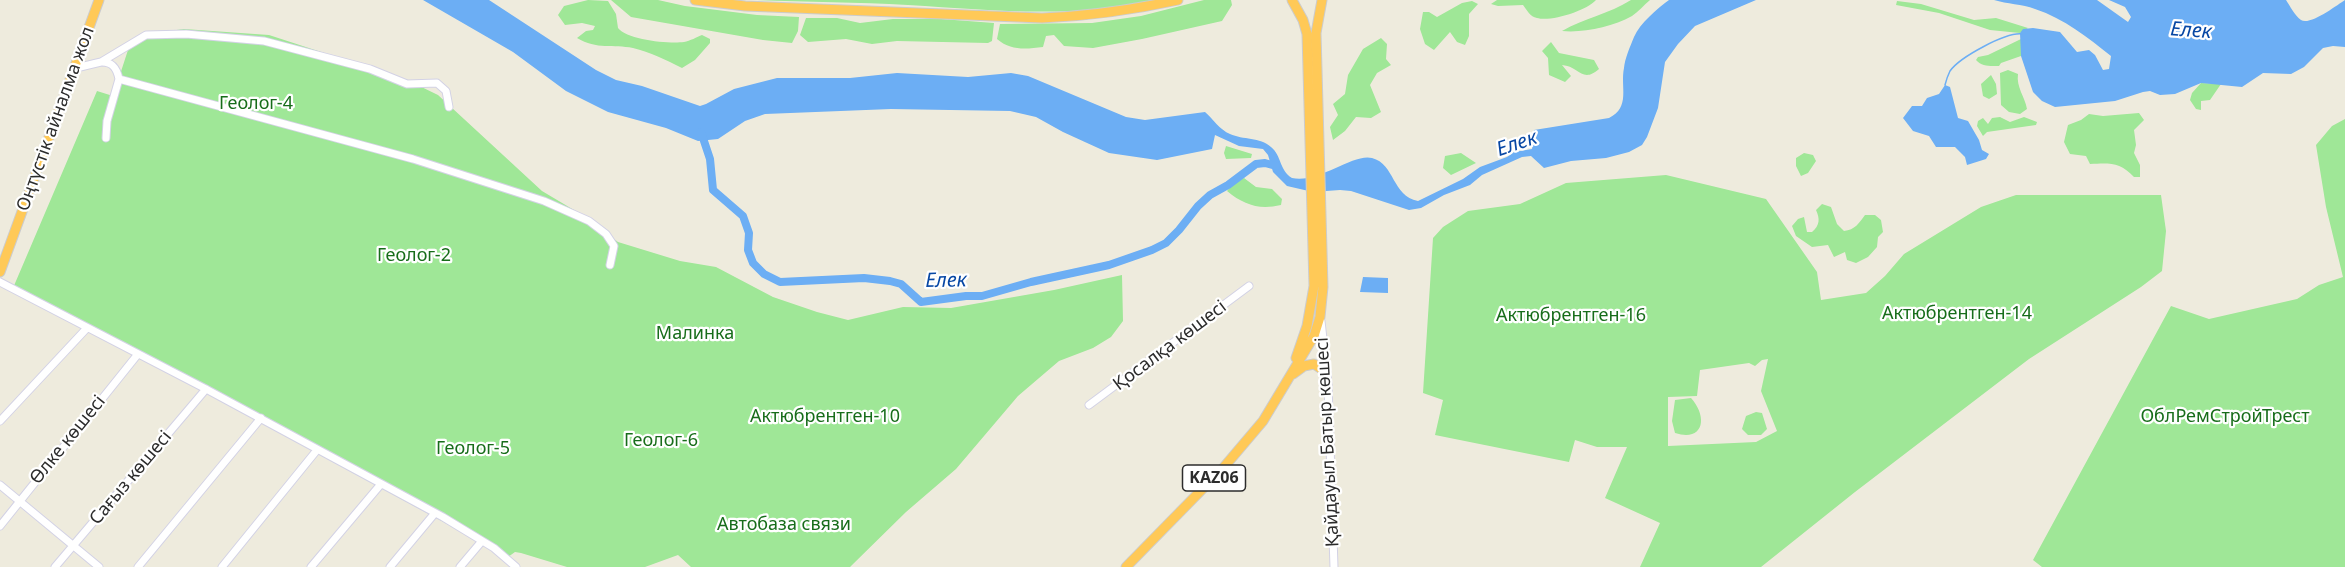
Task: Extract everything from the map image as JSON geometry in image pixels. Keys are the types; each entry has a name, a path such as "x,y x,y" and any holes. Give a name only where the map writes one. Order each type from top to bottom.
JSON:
{"highway":[{"name":"Оңтүстік айналма жол","path":"0,272 99,0"},
{"path":"695,0 745,6 1042,18 1091,16 1178,0"},
{"name":"KАZ06","path":"1126,567 1224,467 1263,421 1314,336 1320,317 1323,287 1317,230 1313,92 1307,34 1303,20 1292,0"},
{"name":"KАZ06","path":"1313,92 1316,33 1322,0"},
{"name":"KАZ06","path":"1289,377 1307,326 1314,286 1317,230"},
{"path":"1289,377 1309,364 1319,365 1326,372"}],"street":[{"path":"101,62 146,35 186,34 264,41 370,69 407,84 431,81 437,83 446,91 449,107"},
{"path":"76,68 101,62 113,65 119,79 107,121 106,138"},
{"path":"119,79 413,159 555,205 580,216 606,234 614,246 610,265"},
{"path":"0,282 261,418 435,513 482,540 516,567"},
{"name":"Қосалқа көшесі","path":"1089,405 1249,286"},
{"name":"Қайдауыл Батыр көшесі","path":"1314,286 1326,372 1334,567"},
{"path":"0,421 87,328"},
{"name":"Өлке көшесі","path":"0,526 138,354"},
{"name":"Сағыз көшесі","path":"56,567 206,389"},
{"path":"138,567 261,418"},
{"path":"222,567 317,450"},
{"path":"311,567 381,484"},
{"path":"0,485 99,567"},
{"path":"390,567 435,513"},
{"path":"460,567 482,540"}],"green space":[{"path":"588,0 608,1 616,14 618,28 630,36 659,42 677,42 702,35 710,39 710,43 695,60 682,68 639,50 584,42 577,38 586,31 593,30 595,26 582,23 565,25 558,15 564,6"},
{"path":"611,0 658,0 685,6 757,15 799,17 798,31 792,43 763,40 631,17"},
{"path":"757,0 1156,0 1094,10 1033,12"},
{"path":"1204,0 1231,0 1232,5 1222,21 1093,48 1064,46 1054,35 1046,36 1043,47 1031,48 1008,46 997,39 1000,24 1092,23 1141,16"},
{"path":"1497,0 1596,0 1577,12 1543,19 1532,16 1523,5 1491,4"},
{"path":"1631,0 1650,0 1632,16 1616,23 1589,30 1562,31 1614,9"},
{"path":"1472,1 1478,4 1469,14 1469,36 1465,45 1457,42 1450,32 1434,50 1425,44 1420,29 1423,12 1429,12 1437,17 1462,3"},
{"path":"1897,1 1921,4 1974,20 1996,18 2028,28 2020,33 1990,30 1939,13 1896,5"},
{"path":"806,18 837,18 860,23 893,19 941,19 994,23 992,41 988,43 897,41 872,44 846,39 808,42 800,35"},
{"path":"184,29 269,35 407,80 438,95 542,191 584,216 618,242 680,261 716,267 773,297 817,312 848,320 903,307 951,308 1054,290 1122,275 1123,321 1111,337 1093,348 1059,361 1018,396 956,469 906,512 850,567 691,567 678,555 645,567 567,567 521,553 515,552 508,557 13,288 97,91 113,96 128,50 146,34"},
{"path":"1381,38 1387,44 1386,59 1391,65 1377,73 1370,85 1381,112 1371,118 1356,117 1345,131 1333,140 1330,127 1338,115 1333,104 1345,94 1348,75 1363,49"},
{"path":"2021,39 2021,56 2001,63 1999,66 1984,65 1976,60 1978,57 1988,55"},
{"path":"1551,42 1559,53 1594,60 1599,69 1584,75 1562,65 1571,76 1565,82 1549,75 1548,58 1542,51"},
{"path":"2008,70 2018,74 2018,83 2027,109 2020,114 2009,112 2001,105 2000,73"},
{"path":"1991,75 1996,84 1997,94 1989,99 1983,96 1981,84"},
{"path":"2201,83 2221,84 2210,100 2201,101 2201,110 2196,109 2190,100 2192,93"},
{"path":"2139,113 2144,120 2134,130 2136,145 2134,153 2140,165 2140,177 2134,177 2124,168 2114,164 2090,164 2086,156 2070,154 2064,142 2068,125 2089,114 2103,116"},
{"path":"2000,117 2010,122 2024,117 2037,122 2036,125 1987,132 1983,136 1977,126 1978,121 1983,118 1988,124 1992,118"},
{"name":"ОблРемСтройТрест","path":"2345,119 2345,567 2042,567 2033,560 2171,306 2209,319 2297,299 2319,285 2343,277 2326,207 2316,145 2332,126"},
{"path":"1226,146 1252,154 1251,158 1226,159 1224,153"},
{"path":"1461,153 1476,163 1451,175 1443,168 1445,156"},
{"path":"1804,153 1813,155 1816,161 1808,173 1801,176 1796,166 1796,158"},
{"path":"1666,175 1766,199 1817,272 1821,300 1866,293 1904,254 1981,207 2016,195 2161,195 2166,231 2162,271 2029,359 1761,567 1640,567 1660,523 1605,498 1627,447 1597,447 1575,440 1569,462 1435,435 1443,400 1423,393 1433,238 1443,227 1468,211 1520,204 1566,183","holes":["1768,359 1761,391 1777,431 1756,442 1668,446 1668,397 1697,396 1700,370 1749,363 1755,366 1762,360"]},
{"path":"1244,178 1256,187 1272,189 1282,199 1281,205 1266,207 1252,205 1227,191 1233,184"},
{"path":"1822,204 1831,207 1837,224 1844,231 1854,228 1865,215 1875,215 1881,220 1883,232 1878,237 1877,247 1868,257 1856,263 1847,260 1845,252 1834,257 1828,245 1812,247 1796,236 1792,226 1798,219 1804,217 1807,232 1812,232 1817,227 1816,210"},
{"path":"1691,398 1700,413 1700,426 1692,434 1675,433 1672,421 1675,400"},
{"path":"1756,412 1762,413 1767,429 1761,435 1748,435 1742,429 1746,416"}],"water":[{"path":"423,0 489,0 596,70 616,80 642,86 700,106 734,89 777,78 850,78 897,73 968,77 1011,73 1028,76 1126,117 1145,120 1205,112 1226,132 1262,142 1271,147 1285,171 1292,178 1313,177 1355,160 1372,158 1380,161 1403,193 1418,201 1463,179 1480,167 1514,152 1532,149 1534,130 1609,118 1616,113 1622,102 1625,64 1634,37 1654,12 1669,0 1756,0 1695,26 1678,44 1665,62 1658,108 1642,145 1629,152 1606,158 1571,161 1544,168 1531,156 1522,157 1482,175 1470,185 1444,195 1421,208 1409,210 1351,191 1313,192 1287,186 1273,172 1268,155 1263,149 1239,146 1215,135 1212,149 1157,160 1109,153 1036,117 1010,111 891,109 765,114 745,121 718,139 698,141 666,128 608,112 566,91 513,52"},
{"path":"1994,0 2097,0 2128,22 2131,17 2125,7 2109,0 2286,0 2297,16 2305,21 2317,18 2345,0 2345,47 2323,48 2304,67 2291,74 2263,73 2242,87 2201,83 2175,94 2160,95 2150,91 2115,101 2055,107 2042,101 2033,92 2021,56 2020,33 2023,29 2033,28 2060,32 2077,52 2089,50 2095,55 2103,70 2109,69 2111,56 2066,23 2046,13 2030,7"},
{"path":"1945,85 1950,87 1958,118 1968,121 1982,150 1989,154 1986,159 1967,165 1965,157 1955,147 1936,147 1929,136 1913,131 1903,118 1912,106 1922,106 1927,98 1939,94"},
{"path":"1363,277 1388,278 1388,293 1360,292"}],"waterway":[{"path":"1945,85 1950,71 1963,59 1995,41 2022,34"},
{"name":"Елек","path":"701,132 710,159 713,190 743,216 749,233 748,250 753,263 764,274 780,282 864,278 890,281 901,284 921,302 982,296 1031,282 1109,265 1152,250 1166,243 1210,195 1256,164 1265,163 1276,166"}],"park label":[{"name":"Геолог-4","path":"256,104"},
{"name":"Геолог-2","path":"414,256"},
{"name":"Актюбрентген-14","path":"1957,314"},
{"name":"Актюбрентген-16","path":"1571,316"},
{"name":"Малинка","path":"695,334"},
{"name":"Актюбрентген-10","path":"825,417"},
{"name":"Геолог-6","path":"661,441"},
{"name":"Геолог-5","path":"473,449"},
{"name":"Автобаза связи","path":"784,525"}]}
